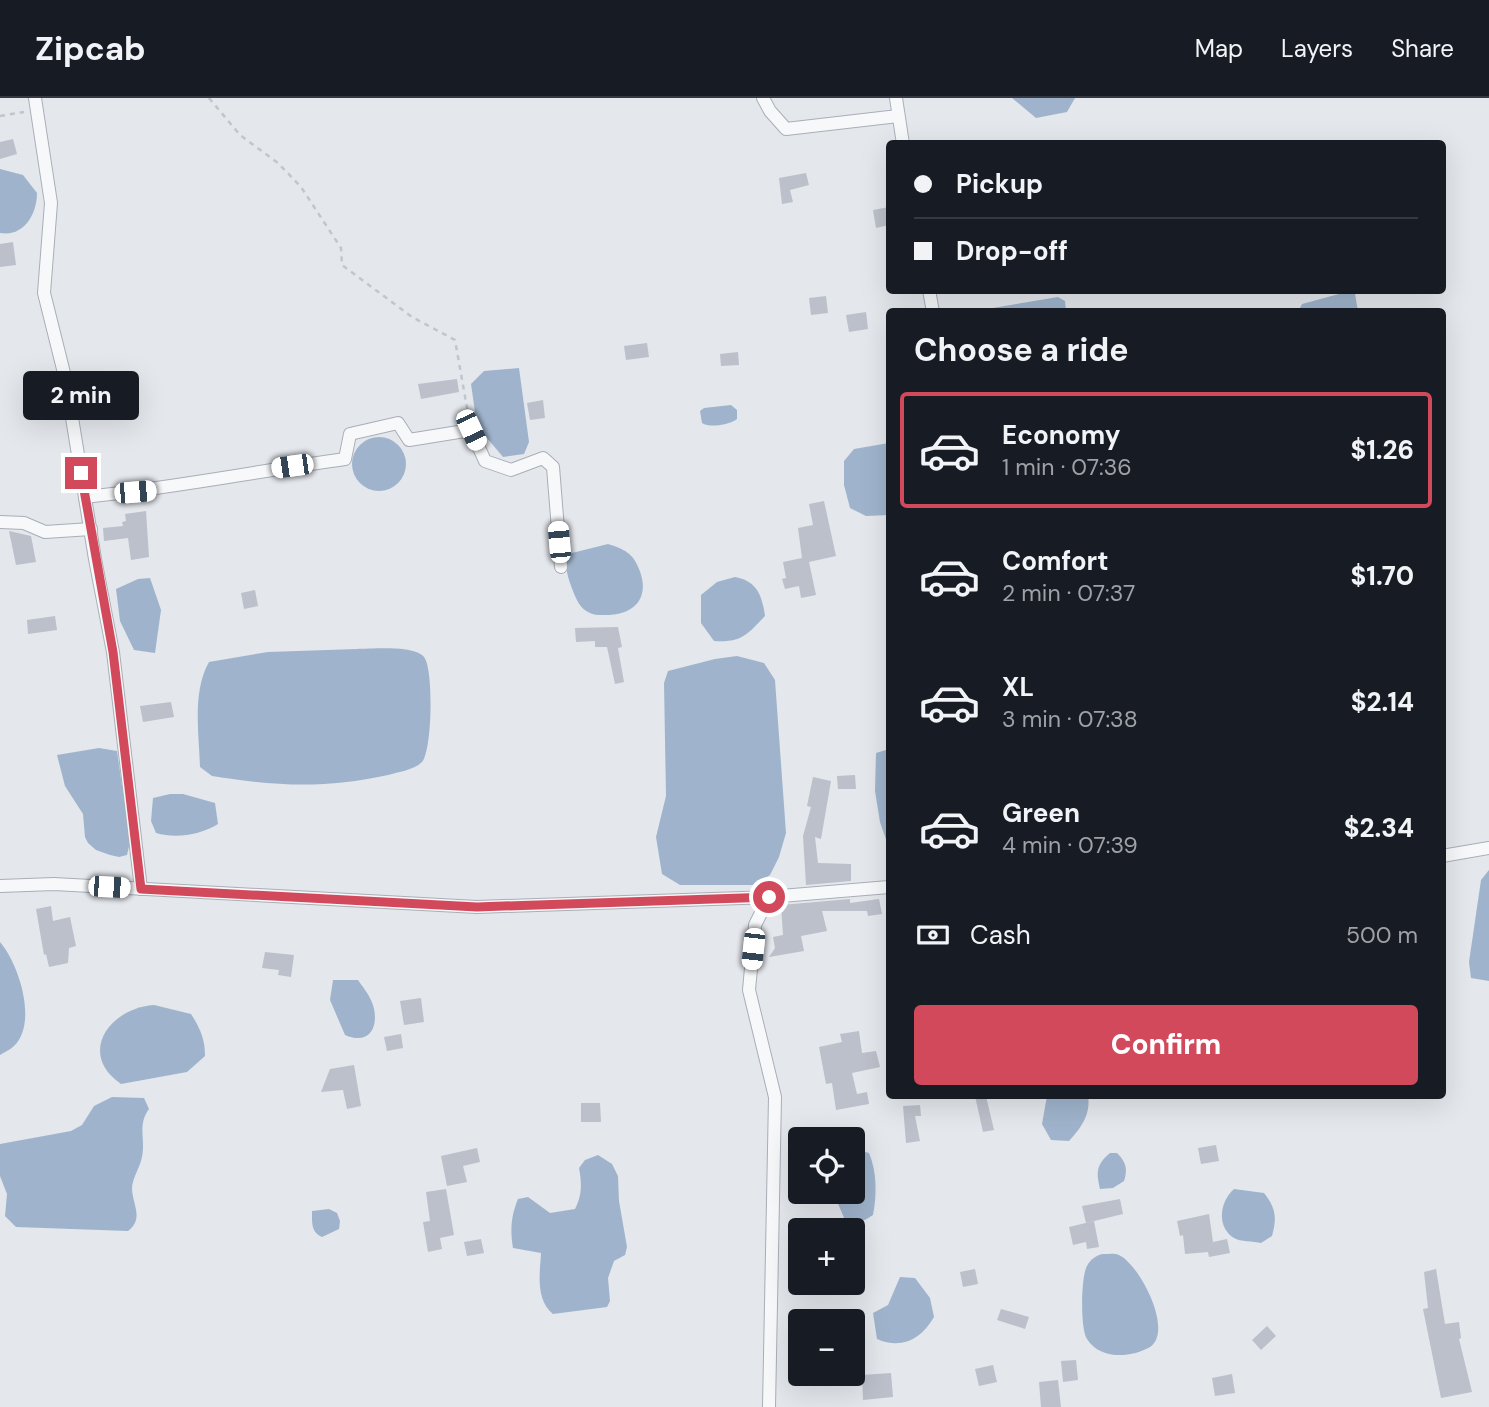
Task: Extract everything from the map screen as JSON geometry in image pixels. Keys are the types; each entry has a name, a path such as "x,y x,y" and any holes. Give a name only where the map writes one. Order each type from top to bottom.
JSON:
{"street":[{"path":"763,98 770,111 786,129 898,116"},
{"path":"896,98 903,140"},
{"path":"36,104 51,203 44,293 65,381 113,652 141,889"},
{"path":"85,496 160,489 238,473 345,459 350,434 398,423 409,440 471,430 485,461 511,470 543,458 553,467 562,567"},
{"path":"0,522 24,523 45,532 91,529"},
{"path":"1446,855 1489,848"},
{"path":"0,886 54,884 477,907 769,897 886,887"},
{"path":"769,897 755,925 749,989 775,1097 769,1407"}],"path":[{"path":"209,98 240,135 278,163 301,187 341,248 342,265 412,317 455,340 471,430"},
{"path":"0,116 36,104"}],"water":[{"path":"1012,98 1075,98 1067,112 1036,118"},
{"path":"0,169 23,175 37,193 35,209 28,222 22,228 8,233 0,233"},
{"path":"1339,294 1355,294 1357,308 1300,308 1302,304"},
{"path":"1058,297 1065,301 1066,308 993,308"},
{"path":"519,368 529,442 524,454 503,457 477,426 471,384 484,371"},
{"path":"731,405 737,410 737,419 720,425 702,423 700,411 704,408"},
{"path":"379,437 398,445 406,464 398,483 379,491 360,483 352,464 360,445"},
{"path":"886,444 886,515 866,516 850,508 844,485 844,461 854,449"},
{"path":"608,544 623,550 634,559 642,578 642,595 634,607 627,611 595,615 585,610 577,600 568,577 567,559 568,554"},
{"path":"735,577 749,582 757,590 765,616 737,639 714,641 701,623 701,595 717,582"},
{"path":"150,578 161,610 155,653 134,650 120,621 116,589 138,579"},
{"path":"383,648 419,653 427,665 430,728 425,755 419,765 401,772 365,779 300,785 212,776 200,767 198,700 209,662 268,652"},
{"path":"737,656 764,663 775,680 786,833 770,875 753,885 680,885 662,874 656,837 666,796 664,683 668,671"},
{"path":"99,748 117,751 130,842 127,855 119,857 96,850 88,843 83,814 65,786 57,755"},
{"path":"886,750 886,839 875,791 876,753"},
{"path":"183,794 215,803 218,824 188,835 156,833 151,821 153,798"},
{"path":"1489,870 1489,981 1471,978 1469,962 1481,880"},
{"path":"0,942 14,964 19,979 25,1023 14,1046 0,1055"},
{"path":"333,980 358,980 368,995 375,1016 368,1035 354,1038 345,1035 330,1000"},
{"path":"154,1005 191,1014 201,1034 205,1056 187,1072 121,1084 108,1072 101,1059 100,1047 104,1034 112,1023 124,1014"},
{"path":"112,1097 144,1098 149,1109 143,1121 142,1157 132,1185 136,1222 128,1231 16,1227 5,1216 7,1194 0,1176 0,1144 71,1131 82,1125 94,1106"},
{"path":"1046,1099 1088,1099 1084,1120 1069,1141 1051,1140 1042,1124"},
{"path":"865,1152 869,1153 876,1184 873,1215 865,1220 844,1218 838,1204 865,1204"},
{"path":"1110,1153 1117,1153 1122,1159 1126,1169 1124,1181 1113,1188 1100,1189 1098,1169"},
{"path":"598,1155 612,1164 618,1176 619,1201 627,1247 625,1255 614,1261 608,1278 610,1301 607,1307 553,1314 543,1301 541,1293 541,1253 513,1248 511,1229 514,1211 518,1199 528,1197 550,1213 575,1209 581,1189 579,1168 585,1160"},
{"path":"1234,1189 1264,1193 1274,1213 1272,1236 1261,1243 1237,1239 1228,1233 1224,1227 1222,1213 1229,1194"},
{"path":"329,1209 337,1213 339,1229 322,1237 314,1230 312,1211"},
{"path":"1103,1254 1117,1254 1127,1261 1136,1271 1151,1299 1158,1327 1156,1339 1150,1347 1142,1351 1125,1355 1108,1354 1093,1346 1087,1339 1082,1314 1085,1272 1092,1260"},
{"path":"900,1277 915,1278 930,1298 934,1317 917,1337 903,1343 886,1342 877,1339 873,1313 888,1305"}],"building":[{"path":"13,139 17,154 0,159 0,142"},
{"path":"806,173 809,185 790,190 793,202 782,204 779,178"},
{"path":"886,208 886,226 876,228 873,210"},
{"path":"13,242 16,265 0,267 0,244"},
{"path":"826,296 828,313 811,315 809,298"},
{"path":"866,312 868,329 849,332 846,315"},
{"path":"647,343 649,357 626,360 624,346"},
{"path":"738,352 739,365 721,366 720,354"},
{"path":"457,379 459,392 421,399 418,384"},
{"path":"543,400 545,418 530,420 527,403"},
{"path":"824,501 836,556 809,562 816,595 801,598 799,586 785,589 782,579 786,578 783,562 802,558 798,528 813,525 809,504"},
{"path":"146,511 149,557 131,560 128,538 104,541 103,528 123,526 122,522 126,521 125,514"},
{"path":"9,531 31,536 36,562 16,565"},
{"path":"255,590 258,606 244,609 241,593"},
{"path":"55,616 57,630 28,634 27,620"},
{"path":"618,627 622,647 618,648 624,682 615,684 607,647 595,647 595,641 576,642 575,628"},
{"path":"171,702 174,717 143,722 140,706"},
{"path":"855,775 856,789 838,789 837,776"},
{"path":"813,777 831,781 821,839 815,837 818,863 851,864 851,881 806,885 803,836 811,807 807,806"},
{"path":"850,899 850,903 879,899 882,914 868,916 867,911 822,911 827,931 801,936 804,951 769,957 775,948 773,937 783,935 781,905"},
{"path":"51,906 53,921 70,917 76,946 69,948 68,963 49,967 46,954 44,955 36,909"},
{"path":"265,952 294,955 291,977 278,975 279,970 262,968"},
{"path":"421,998 424,1022 404,1025 400,1001"},
{"path":"859,1031 862,1053 876,1051 880,1067 852,1073 857,1094 867,1092 869,1104 836,1110 832,1083 826,1084 819,1047 842,1042 840,1034"},
{"path":"401,1034 403,1048 387,1051 384,1037"},
{"path":"354,1065 361,1106 347,1109 343,1090 321,1092 330,1069"},
{"path":"976,1099 987,1099 994,1130 983,1132"},
{"path":"581,1103 600,1103 601,1122 581,1122"},
{"path":"920,1105 921,1116 915,1116 920,1141 906,1143 903,1106"},
{"path":"1216,1145 1219,1161 1201,1164 1198,1148"},
{"path":"477,1148 480,1162 463,1166 467,1182 447,1186 441,1156"},
{"path":"446,1189 454,1235 440,1238 442,1249 428,1252 423,1222 430,1221 426,1192"},
{"path":"1120,1199 1123,1214 1086,1223 1082,1206"},
{"path":"1209,1214 1213,1242 1227,1239 1230,1253 1209,1257 1208,1252 1185,1254 1183,1235 1180,1236 1177,1221"},
{"path":"1094,1221 1099,1247 1087,1249 1086,1242 1073,1245 1069,1227"},
{"path":"481,1239 484,1253 467,1256 464,1242"},
{"path":"975,1269 978,1284 963,1287 960,1272"},
{"path":"1436,1269 1445,1324 1459,1322 1459,1339 1472,1392 1441,1398 1423,1309 1428,1308 1424,1272"},
{"path":"1001,1309 1029,1317 1025,1329 997,1320"},
{"path":"1267,1326 1276,1336 1261,1350 1252,1340"},
{"path":"1076,1360 1078,1380 1063,1382 1061,1361"},
{"path":"993,1365 997,1382 979,1386 975,1369"},
{"path":"891,1373 893,1397 863,1400 865,1375"},
{"path":"1232,1374 1235,1393 1215,1396 1212,1378"},
{"path":"1058,1380 1061,1407 1041,1407 1039,1382"}],"route":[{"path":"81,473 113,652 141,889 477,907 769,897"}]}
